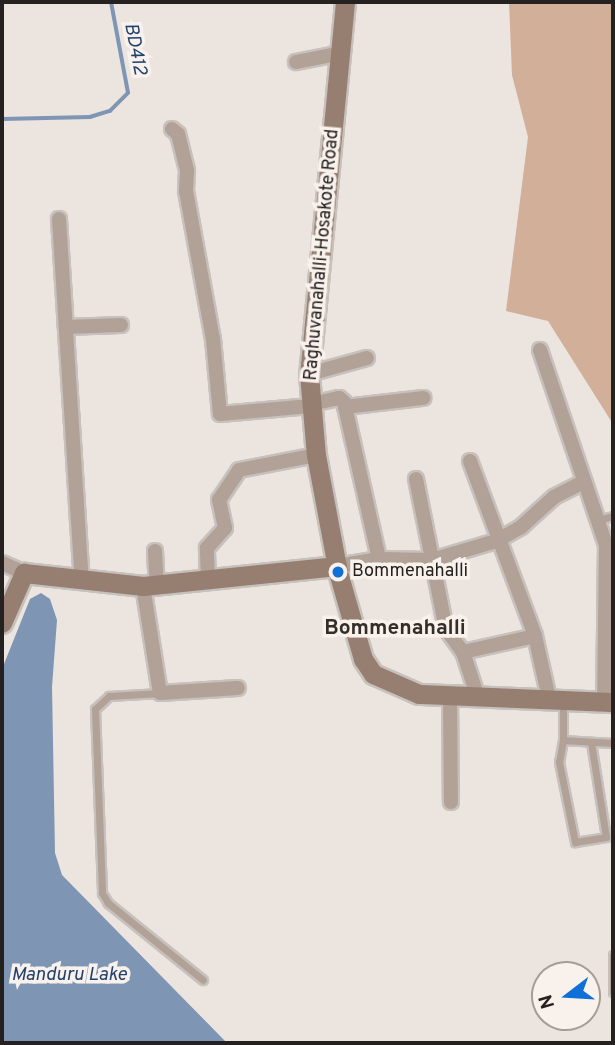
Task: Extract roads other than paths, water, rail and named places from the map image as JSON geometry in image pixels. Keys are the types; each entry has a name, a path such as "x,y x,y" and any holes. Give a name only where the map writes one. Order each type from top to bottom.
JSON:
{"main road":[{"name":"Raghuvanahalli-Hosakote Road","path":"345,2 309,374 316,455 337,566 363,659 373,674 419,694 608,701"},
{"path":"2,622 24,573 150,586 337,566"}],"street":[{"path":"296,61 342,53"},
{"path":"172,129 178,134 187,171 186,191 213,339 220,414 311,405 339,398 345,407 379,559"},
{"path":"59,219 82,580"},
{"path":"66,327 121,325"},
{"path":"540,350 606,545 608,701"},
{"path":"309,374 367,358"},
{"path":"345,407 423,397"},
{"path":"208,578 207,548 225,528 219,500 239,470 316,455"},
{"path":"470,461 496,541 535,636 556,699"},
{"path":"416,479 446,629 463,652 478,698"},
{"path":"337,566 379,559 432,560 496,541 520,527 554,496 584,482"},
{"path":"155,551 150,586 160,693 238,688"},
{"path":"2,563 24,573"},
{"path":"463,652 535,636"},
{"path":"450,697 451,802"}],"lane":[{"path":"597,520 613,516"},
{"path":"160,693 109,696 95,709 102,893 108,903 204,980"},
{"path":"556,699 563,740 559,762 575,842 606,837 591,742"},
{"path":"563,740 613,743"},
{"path":"613,956 613,992"}],"water":[{"name":"Manduru Lake","path":"41,593 50,599 57,620 52,687 55,853 62,875 227,1043 2,1043 2,669 30,599"}],"waterway":[{"name":"BD412","path":"2,119 90,117 110,111 128,93 111,2"}],"place":[{"name":"Bommenahalli","path":"338,572"}],"district":[{"name":"Bommenahalli","path":"395,629"}]}
